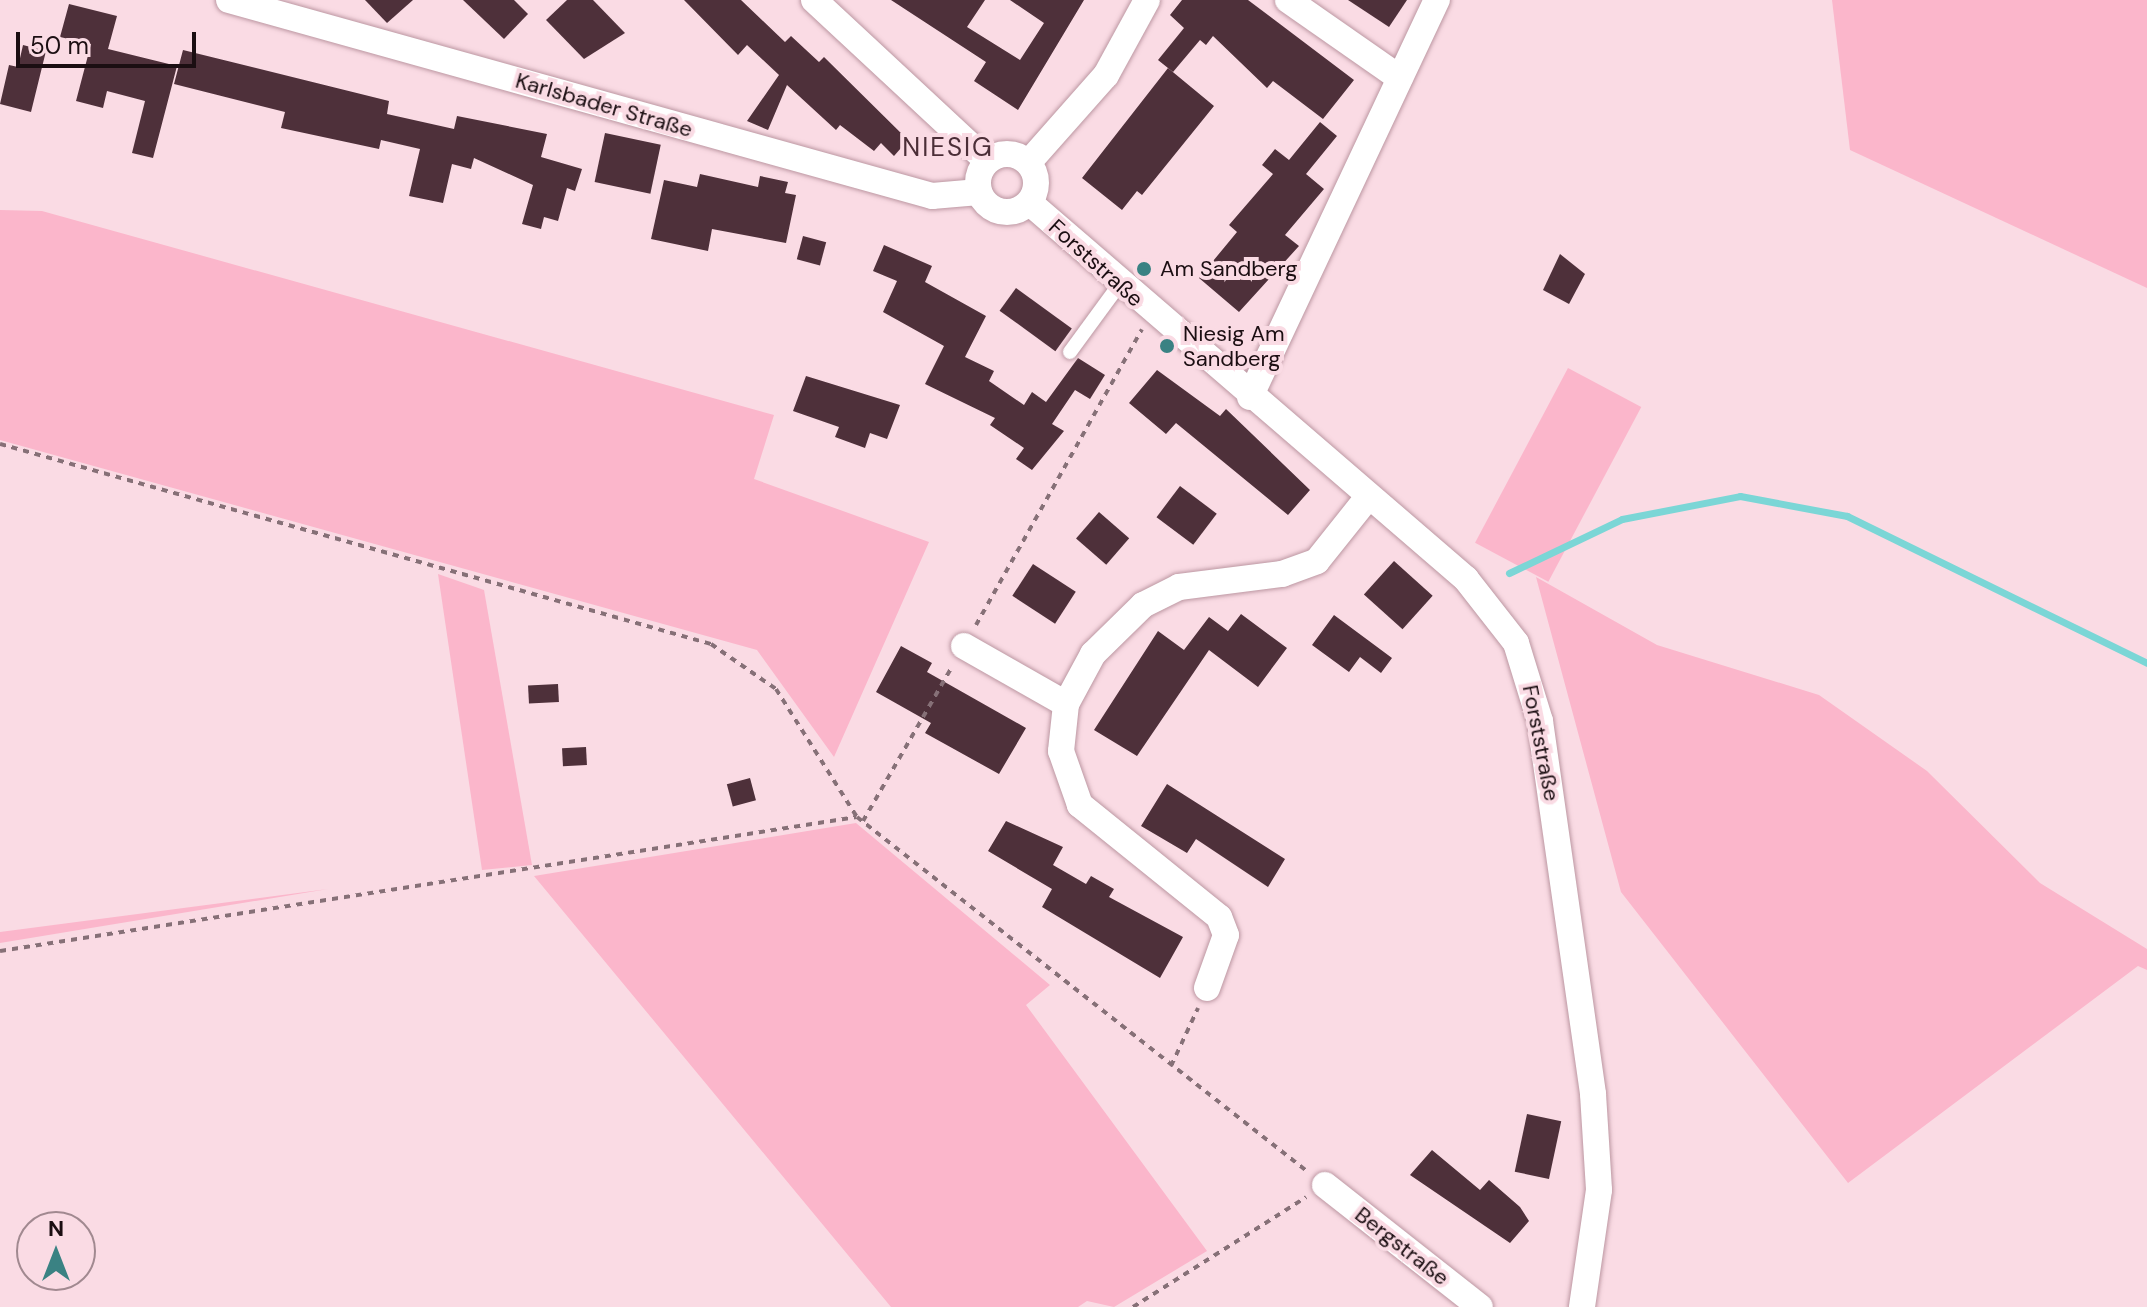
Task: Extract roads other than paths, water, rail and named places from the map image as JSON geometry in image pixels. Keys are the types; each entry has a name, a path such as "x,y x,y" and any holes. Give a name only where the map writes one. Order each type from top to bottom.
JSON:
{"street":[{"name":"Karlsbader Straße","path":"229,0 932,196 979,192"},
{"path":"814,0 987,161"},
{"path":"1029,162 1106,75 1147,0"},
{"path":"1288,0 1400,78"},
{"path":"1250,397 1437,0"},
{"path":"1009,153 1029,162 1037,183 1030,203 1006,213 979,192 987,161 1009,153"},
{"name":"Forststraße","path":"1030,203 1151,313 1485,598 1516,643 1537,708 1599,1157 1593,1257 1582,1307"},
{"path":"1207,988 1226,935 1219,917 1080,805 1061,751 1066,704 1093,654 1143,605 1179,587 1282,574 1317,561 1368,497"},
{"path":"964,646 1066,704"},
{"name":"Bergstraße","path":"1325,1185 1480,1307"}],"lane":[{"path":"1070,352 1119,285"}],"waterway":[{"path":"1509,573 1622,519 1740,496 1847,516 2147,663"}],"place":[{"name":"Am Sandberg","path":"1144,269"},
{"name":"Niesig Am Sandberg","path":"1167,346"}],"district":[{"name":"NIESIG","path":"948,148"}]}
